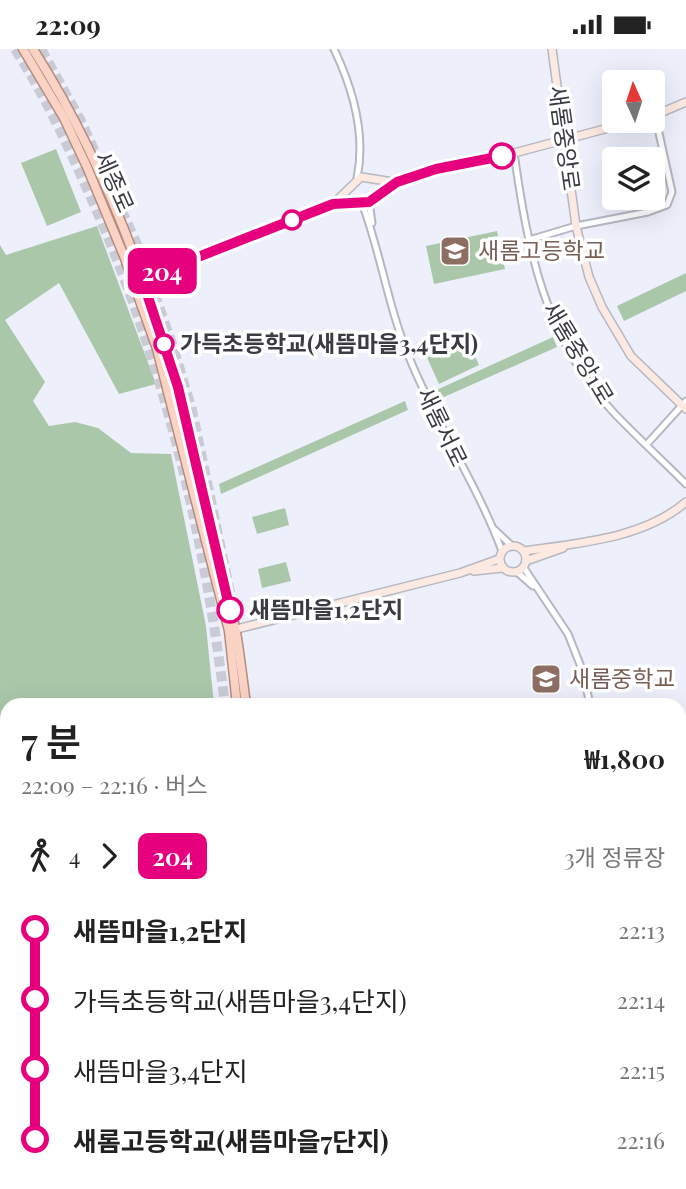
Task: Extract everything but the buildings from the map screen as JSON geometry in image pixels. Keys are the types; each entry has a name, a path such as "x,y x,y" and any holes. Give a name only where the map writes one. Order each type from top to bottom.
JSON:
{"main road":[{"name":"세종로","path":"23,49 81,154 138,281"},
{"name":"세종로","path":"33,49 71,113 96,164 178,387 245,698"},
{"name":"세종로","path":"232,631 237,698"}],"street":[{"path":"333,204 361,177 362,155 350,89 334,49"},
{"name":"새롬중앙로","path":"552,49 576,226 589,277 618,337 651,379 685,405"},
{"path":"665,111 686,102"},
{"path":"138,281 333,204 363,202 397,182 436,169 514,153 602,130"},
{"path":"529,240 576,226 648,212 667,205 672,191 658,133"},
{"name":"새롬중앙1로","path":"514,153 536,277 565,342 613,412 686,484"},
{"path":"361,177 397,182"},
{"path":"373,180 377,194"},
{"path":"351,187 363,202"},
{"name":"새롬서로","path":"363,202 373,233 389,305 409,357 426,398 493,528"},
{"path":"647,444 685,405"},
{"path":"493,528 512,546 524,551 566,546 655,524 686,502"},
{"path":"493,528 502,568"},
{"path":"460,573 501,555 512,546"},
{"path":"232,631 460,573 522,567 566,546"},
{"path":"524,551 522,567 568,634 583,673 588,698"}],"green space":[{"path":"56,149 81,212 47,226 21,163"},
{"path":"97,226 156,384 119,394 59,283 5,320 45,382 33,401 49,426 75,422 98,428 131,453 171,454 206,626 213,698 0,698 0,245 6,255"},
{"path":"497,231 505,269 434,284 426,246"},
{"path":"686,273 686,291 624,321 617,306"},
{"path":"464,333 479,365 439,384 424,351"},
{"path":"553,337 557,347 435,401 432,392"},
{"path":"405,401 408,410 221,494 219,484"},
{"path":"285,508 289,525 257,534 252,517"},
{"path":"286,562 291,581 262,588 258,569"}],"tunnel":[{"path":"15,49 52,113 83,180 135,307 156,372 191,503 216,637 224,698"},
{"path":"41,49 81,121 140,251 174,350 192,410 236,621"}],"bus line":[{"name":"204","path":"230,610 178,387 142,279 333,204 369,202 397,182 436,169 502,156"}],"place":[{"name":"새롬고등학교","path":"455,251"},
{"name":"가득초등학교(새뜸마을3,4단지)","path":"164,344"},
{"name":"새뜸마을1,2단지","path":"230,610"},
{"name":"새롬중학교","path":"546,679"}]}
